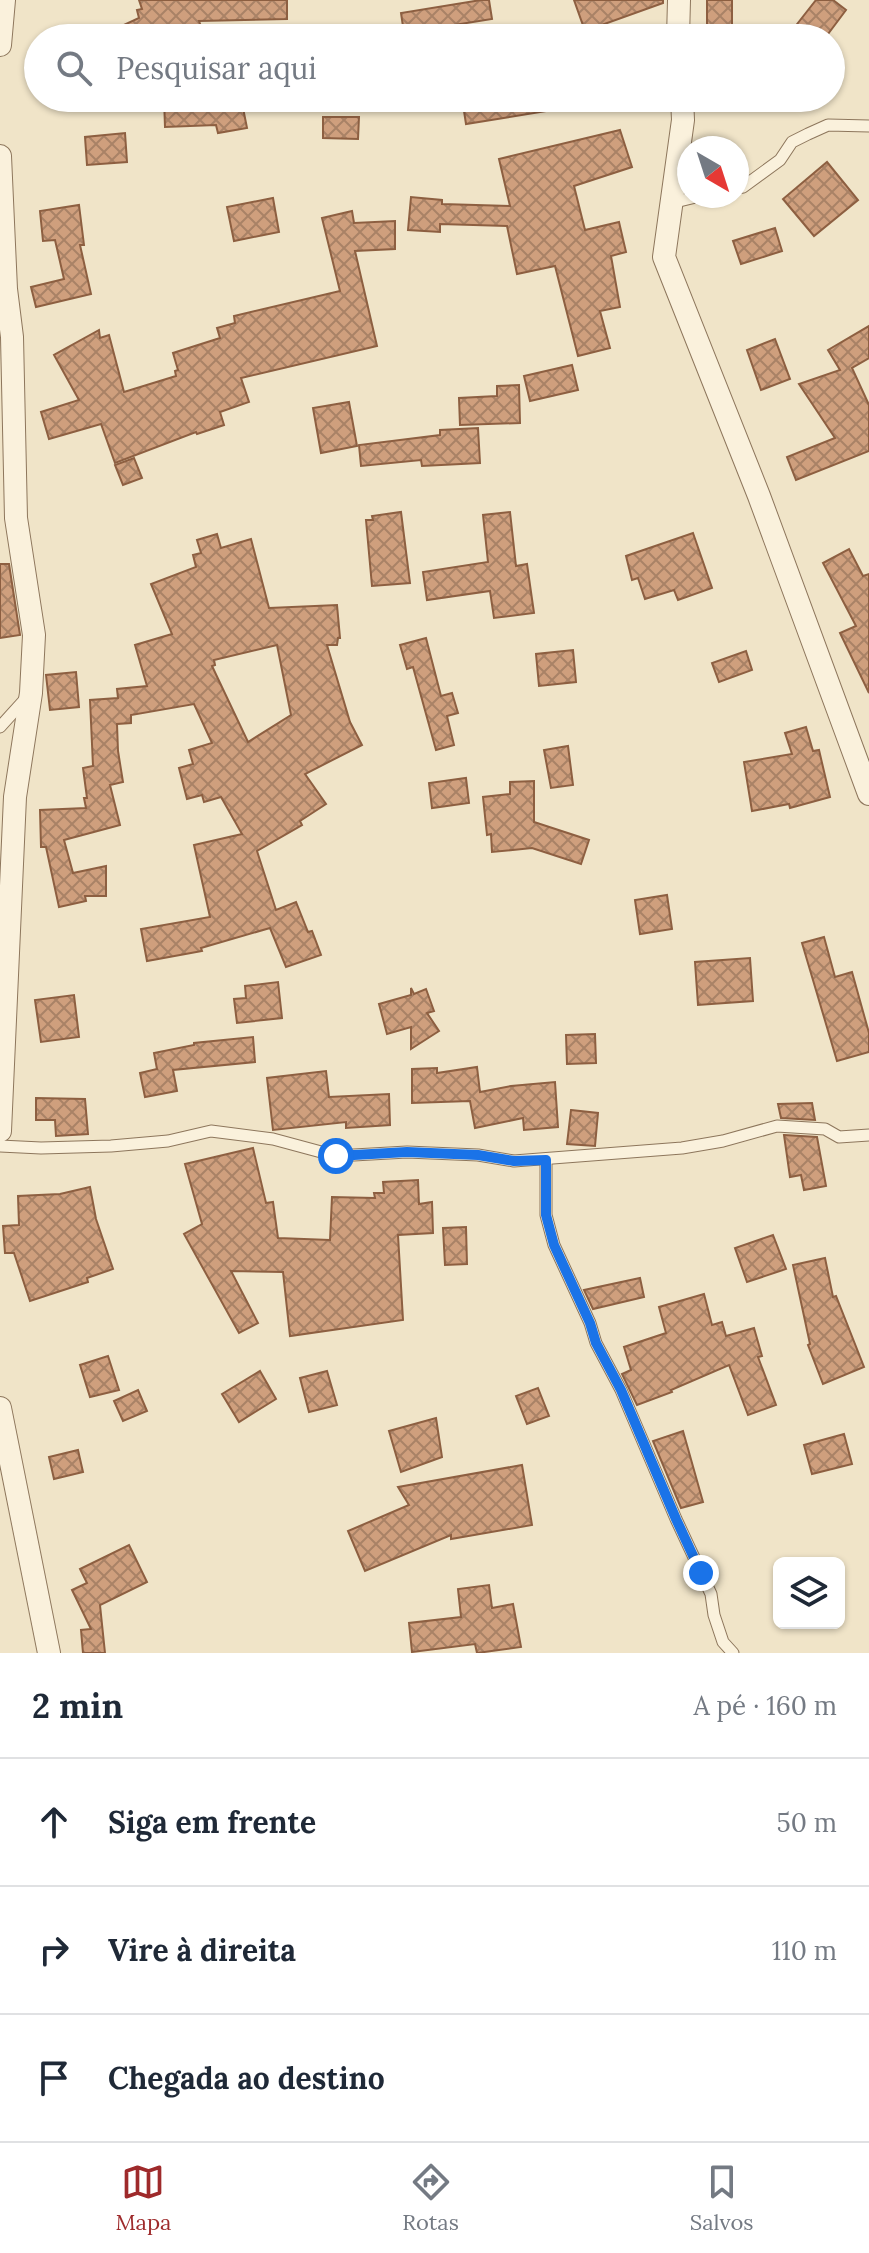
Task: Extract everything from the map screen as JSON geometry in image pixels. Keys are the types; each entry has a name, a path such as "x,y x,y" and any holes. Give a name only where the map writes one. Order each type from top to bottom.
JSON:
{"street":[{"path":"0,45 4,0"},
{"path":"678,24 679,0"},
{"path":"683,112 664,257 759,496 869,794"},
{"path":"0,156 6,289 12,337 16,518 34,635 31,693 15,797 0,1131"},
{"path":"0,1408 49,1653"}],"lane":[{"path":"749,183 780,160 792,142 808,134 828,125 869,126"},
{"path":"671,203 677,202"},
{"path":"0,727 31,693"},
{"path":"0,1146 111,1146 168,1141 211,1131 273,1139 336,1156 407,1152 478,1155 514,1161 682,1148 723,1141 777,1126 825,1129 839,1137 869,1135"},
{"path":"546,1160 546,1215 554,1245 711,1594 723,1642 733,1653"}],"building":[{"path":"139,0 287,0 287,19 126,24 139,18 137,10 142,9"},
{"path":"489,0 492,19 461,24 403,24 401,13"},
{"path":"574,0 663,0 663,3 604,24 583,24"},
{"path":"707,0 732,0 732,24 707,24"},
{"path":"816,0 833,0 846,10 836,24 797,24"},
{"path":"164,112 244,112 247,128 218,133 216,125 165,127"},
{"path":"464,112 541,112 466,124"},
{"path":"323,117 359,117 358,139 323,138"},
{"path":"620,130 632,167 574,186 585,230 619,222 626,252 611,256 620,307 600,311 610,348 578,356 555,266 517,274 507,226 440,224 440,232 408,230 411,197 442,200 442,204 510,206 499,159"},
{"path":"125,133 127,162 87,165 85,137"},
{"path":"827,162 858,200 814,236 783,199"},
{"path":"273,198 279,232 234,241 227,207"},
{"path":"79,205 84,245 80,245 91,294 36,307 31,287 64,279 55,240 43,241 40,211"},
{"path":"352,211 354,223 395,221 395,249 355,251 377,346 241,378 249,402 220,412 224,425 196,432 115,463 101,424 49,439 41,412 79,400 54,355 99,330 100,338 109,335 124,392 176,376 175,371 178,370 173,353 220,338 217,328 235,323 234,316 340,291 322,218"},
{"path":"775,228 782,251 741,264 733,241"},
{"path":"869,326 869,358 852,368 869,405 869,451 796,480 787,457 835,438 799,384 840,370 828,350"},
{"path":"775,339 790,379 761,390 747,350"},
{"path":"572,365 578,390 530,401 524,376"},
{"path":"519,385 520,423 460,425 459,398 497,396 497,386"},
{"path":"349,402 357,446 321,453 313,408"},
{"path":"478,428 480,463 422,466 421,460 361,466 359,445 440,435 440,430"},
{"path":"134,458 142,478 123,485 115,465"},
{"path":"401,512 410,583 372,586 366,520 373,520 372,516"},
{"path":"510,512 516,566 527,564 534,613 494,618 490,591 427,600 423,572 488,562 483,515"},
{"path":"693,533 712,588 678,600 674,590 645,599 638,578 632,580 626,556"},
{"path":"217,534 221,548 251,539 269,608 337,605 340,638 337,645 327,645 350,722 362,745 305,774 326,804 300,821 302,825 257,851 276,910 296,902 321,955 286,967 270,928 201,948 202,951 147,961 141,929 210,917 194,845 242,834 221,797 204,802 202,795 187,799 179,768 193,764 189,750 212,743 194,704 131,715 131,723 117,724 123,782 110,785 120,825 64,840 73,873 106,866 106,896 85,896 86,901 59,907 46,847 41,847 40,810 86,808 83,768 93,766 90,700 118,698 117,689 147,686 135,645 172,634 151,584 196,567 193,555 201,553 197,540","holes":["277,645 291,715 248,742 212,666 215,665 214,660"]},
{"path":"849,549 863,576 869,574 869,693 840,633 856,626 823,563"},
{"path":"0,564 9,564 20,635 0,638"},
{"path":"426,638 441,696 452,693 458,713 447,716 454,745 436,750 413,667 407,669 400,645"},
{"path":"573,650 576,682 539,686 536,654"},
{"path":"746,651 752,670 719,682 712,663"},
{"path":"76,672 79,707 50,710 46,675"},
{"path":"806,727 813,751 819,750 830,797 790,808 789,804 752,811 744,762 792,754 785,733"},
{"path":"568,746 573,785 551,788 544,750"},
{"path":"466,778 469,803 432,808 429,783"},
{"path":"534,781 534,822 589,840 581,864 532,848 492,852 483,797 510,794 510,782"},
{"path":"667,895 672,929 640,934 635,900"},
{"path":"824,937 835,977 852,972 869,1033 869,1052 837,1061 802,943"},
{"path":"750,958 753,1001 698,1005 695,962"},
{"path":"278,982 282,1018 237,1023 234,999 246,998 245,986"},
{"path":"411,988 414,994 426,989 434,1011 427,1013 439,1031 411,1049 411,1027 387,1034 379,1004 411,995"},
{"path":"74,995 79,1037 41,1042 35,1000"},
{"path":"595,1034 596,1063 567,1064 566,1035"},
{"path":"253,1037 255,1062 173,1070 177,1091 145,1097 140,1073 157,1069 154,1053 194,1043"},
{"path":"477,1067 480,1092 555,1082 558,1127 524,1130 523,1118 475,1128 470,1101 412,1103 412,1069 437,1068 437,1073"},
{"path":"326,1071 329,1097 389,1094 390,1125 346,1128 346,1122 273,1130 267,1078"},
{"path":"36,1098 85,1099 88,1134 56,1136 55,1120 36,1120"},
{"path":"812,1103 815,1120 781,1118 778,1104"},
{"path":"571,1110 598,1113 595,1146 567,1144"},
{"path":"784,1135 817,1137 826,1186 804,1190 801,1175 790,1177"},
{"path":"253,1148 266,1203 273,1202 278,1238 330,1240 332,1197 375,1198 374,1193 384,1193 383,1182 418,1180 419,1204 432,1202 433,1233 398,1235 403,1320 290,1336 283,1272 231,1271 258,1323 239,1333 184,1234 202,1224 185,1164"},
{"path":"90,1187 96,1219 113,1269 87,1278 88,1282 30,1301 14,1253 5,1253 3,1226 19,1225 18,1196 60,1194"},
{"path":"466,1227 467,1264 445,1265 443,1228"},
{"path":"773,1235 786,1269 747,1282 735,1248"},
{"path":"825,1258 833,1297 836,1296 864,1367 823,1384 808,1345 793,1265"},
{"path":"640,1278 644,1297 593,1309 584,1290"},
{"path":"704,1294 712,1325 722,1322 726,1336 754,1328 762,1356 758,1357 776,1405 748,1415 729,1365 637,1405 622,1374 631,1370 624,1347 666,1333 659,1307"},
{"path":"108,1356 119,1390 90,1397 80,1365"},
{"path":"260,1371 276,1399 239,1422 222,1394"},
{"path":"327,1371 337,1405 309,1412 300,1378"},
{"path":"538,1388 549,1416 527,1424 516,1396"},
{"path":"138,1390 147,1411 123,1421 114,1401"},
{"path":"436,1418 442,1457 401,1472 389,1431"},
{"path":"683,1431 703,1502 681,1508 653,1441"},
{"path":"844,1434 852,1464 812,1474 804,1445"},
{"path":"78,1450 83,1472 54,1479 49,1457"},
{"path":"522,1465 532,1525 451,1539 451,1535 365,1571 348,1531 409,1505 398,1487"},
{"path":"129,1545 147,1582 100,1605 105,1653 83,1653 81,1630 91,1629 72,1590 87,1583 80,1569"},
{"path":"489,1585 492,1608 513,1604 521,1647 477,1653 475,1644 412,1652 409,1623 461,1617 458,1589"}],"route":[{"path":"336,1156 407,1152 478,1155 514,1161 546,1160 546,1215 554,1245 701,1573"}]}
